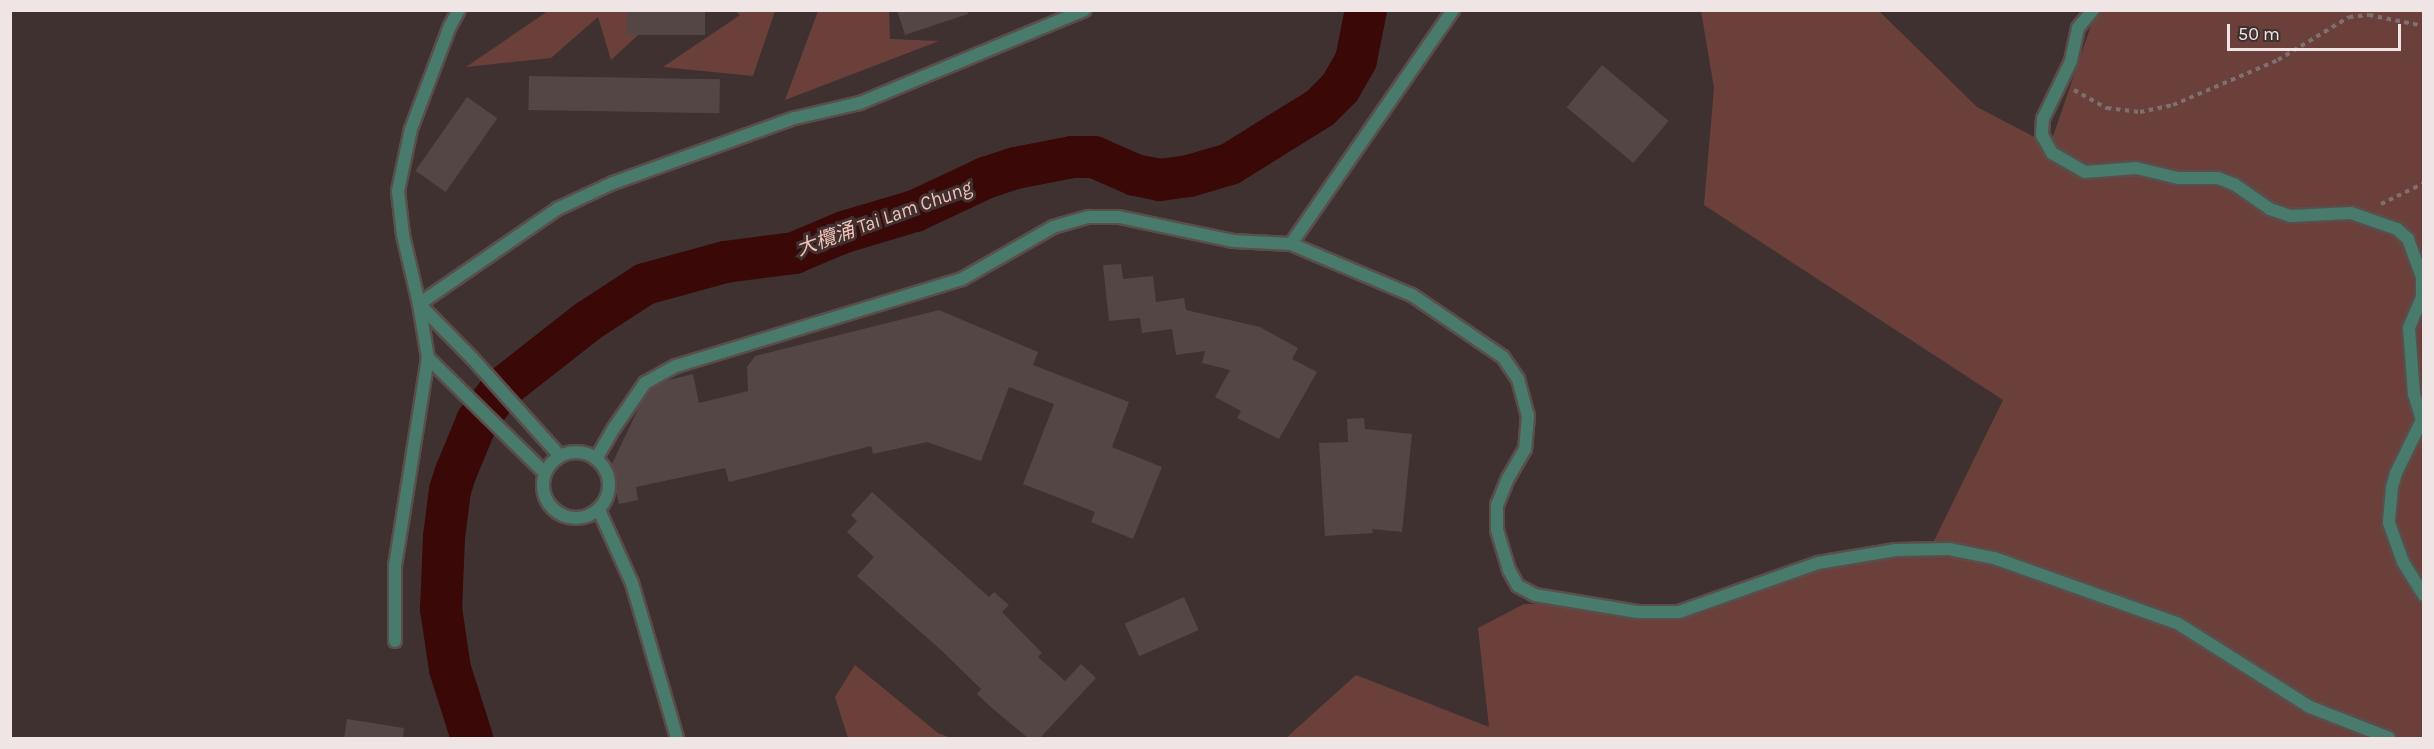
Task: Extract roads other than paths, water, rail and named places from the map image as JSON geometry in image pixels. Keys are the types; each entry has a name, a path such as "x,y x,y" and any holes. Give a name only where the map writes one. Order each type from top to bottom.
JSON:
{"lane":[{"path":"395,641 395,566 428,358 419,304 403,235 398,191 411,129 450,26 459,10"},
{"path":"419,304 558,209 613,183 795,118 860,103 1085,10"},
{"path":"1291,244 1453,10"},
{"path":"2093,10 2078,28 2076,44 2043,120 2042,135 2052,153 2085,172 2136,168 2178,178 2218,177 2234,184 2270,209 2290,216 2351,213 2397,229 2408,239 2422,277 2422,297 2409,328 2414,394 2422,420 2396,473 2392,488 2390,523 2403,562 2424,595"},
{"path":"596,459 645,383 676,366 962,279 1053,227 1089,217 1119,218 1233,241 1291,244 1413,295 1503,357 1518,379 1528,416 1525,449 1508,478 1497,505 1497,530 1509,570 1518,586 1535,595 1638,612 1678,612 1818,564 1896,550 1949,549 1994,558 2177,623 2310,707 2389,738"},
{"path":"419,304 472,358 560,456"},
{"path":"428,358 545,473"},
{"path":"578,452 596,459 603,465 609,483 605,502 599,510 578,518 557,512 544,495 545,473 560,456 578,452"},
{"path":"599,510 632,583 677,738"}],"waterway":[{"name":"大欖涌 Tai Lam Chung","path":"472,738 450,669 441,609 444,537 450,490 456,472 477,421 500,390 588,321 645,284 725,262 794,253 844,232 915,211 985,178 1016,168 1072,157 1094,157 1135,175 1160,180 1189,176 1230,164 1320,108 1340,88 1356,60 1366,10"}]}
